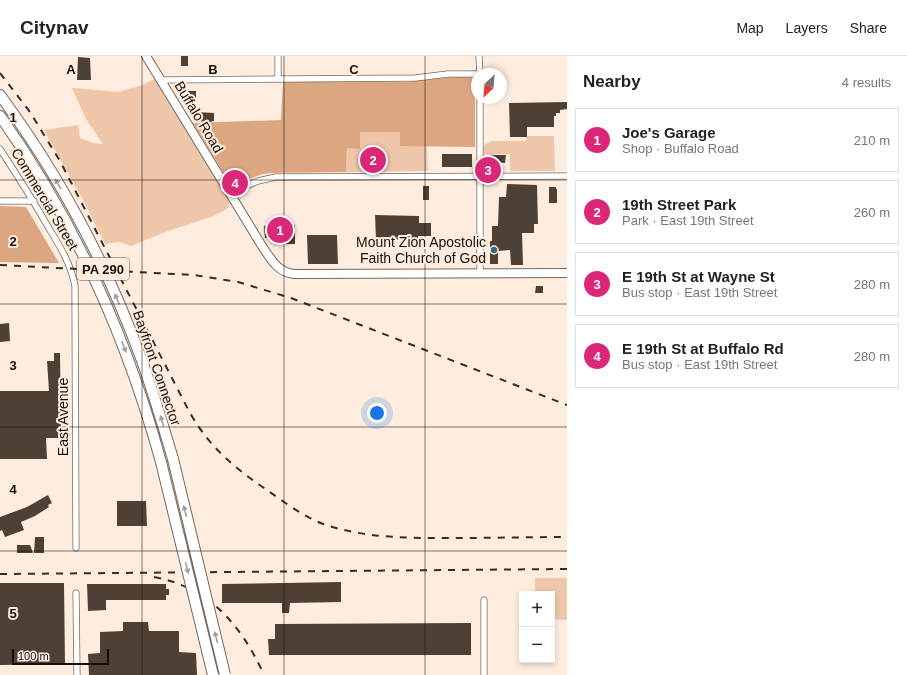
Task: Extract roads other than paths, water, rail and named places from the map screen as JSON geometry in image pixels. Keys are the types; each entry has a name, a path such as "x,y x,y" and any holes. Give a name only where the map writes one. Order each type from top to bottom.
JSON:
{"highway":[{"name":"Bayfront Connector","path":"0,95 29,136 54,177 99,260 124,314 141,357 173,459 225,675"},
{"name":"Bayfront Connector","path":"0,116 42,180 69,226 96,281 130,360 145,405 161,462 213,675"}],"main road":[{"name":"Buffalo Road","path":"146,56 262,246 272,261 282,271 294,274 480,274"},
{"path":"480,274 567,273"}],"street":[{"path":"278,56 278,79"},
{"path":"478,68 479,56"},
{"path":"161,80 415,78 448,74 471,74"},
{"path":"480,104 480,274"},
{"name":"Commercial Street","path":"0,149 34,201 67,259 73,273 75,286"},
{"path":"230,193 258,181 276,177 567,176"},
{"path":"0,201 34,201"},
{"name":"East Avenue","path":"75,286 76,548"},
{"path":"76,592 77,675"},
{"path":"484,600 484,675"}],"railway":[{"path":"0,73 30,112 60,161 197,425 222,455 242,472 309,518 342,530 391,537 567,537"},
{"path":"0,265 194,275 238,282 291,298 567,405"},
{"path":"0,574 567,569"},
{"path":"154,577 174,582 191,590 207,599 221,611 245,640 264,675"}],"place":[{"name":"19th Street Park","path":"373,160"},
{"name":"E 19th St at Wayne St","path":"488,170"},
{"name":"E 19th St at Buffalo Rd","path":"235,183"},
{"name":"Joe's Garage","path":"280,230"},
{"name":"Mount Zion Apostolic Faith Church of God","path":"494,250"}]}
